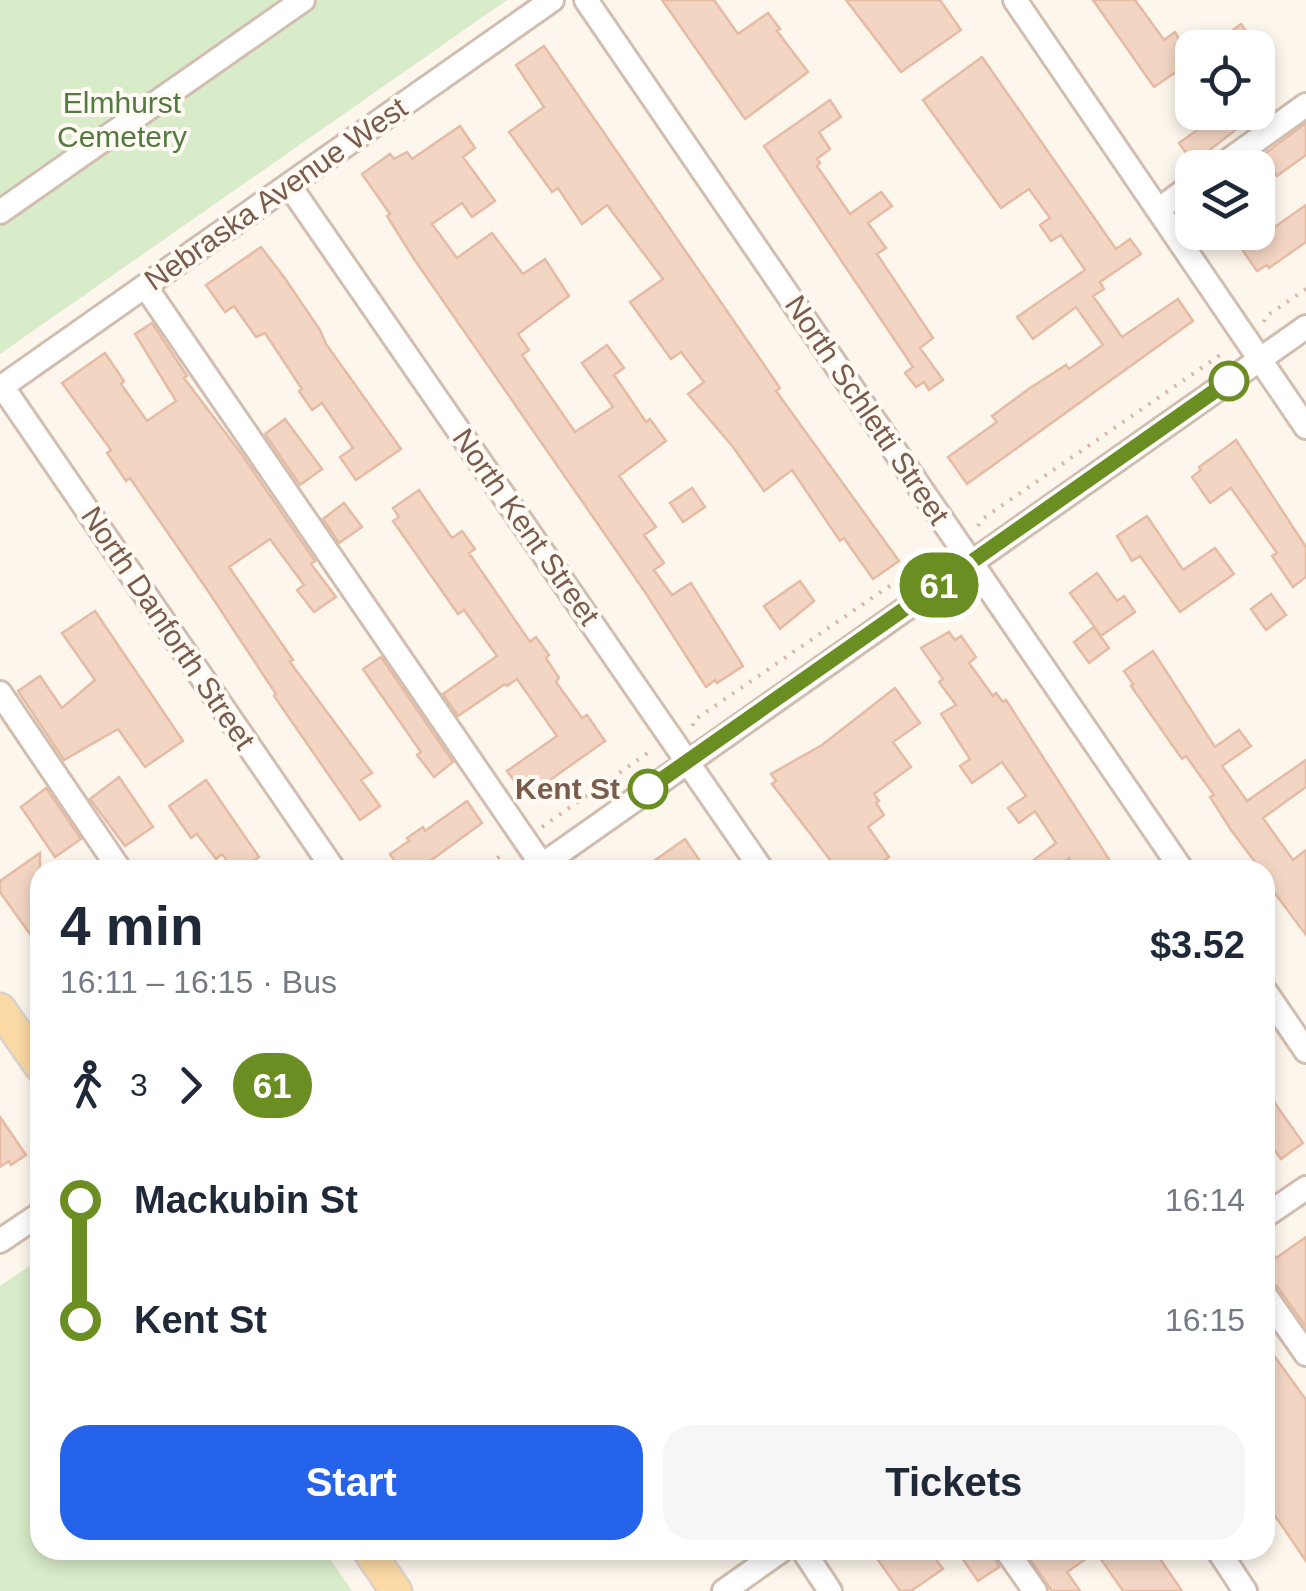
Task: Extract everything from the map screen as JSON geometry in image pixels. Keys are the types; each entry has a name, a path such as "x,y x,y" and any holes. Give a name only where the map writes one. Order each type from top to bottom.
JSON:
{"main road":[{"path":"0,1009 30,1052"},
{"path":"375,1560 396,1591"}],"street":[{"path":"0,212 303,0"},
{"name":"Nebraska Avenue West","path":"1,387 552,0"},
{"name":"North Schletti Street","path":"586,0 1175,860"},
{"path":"1015,0 1306,427"},
{"path":"1244,150 1306,106"},
{"name":"North Kent Street","path":"289,185 755,860"},
{"path":"1158,210 1175,198"},
{"path":"146,286 535,860"},
{"path":"550,860 1306,327"},
{"name":"North Danforth Street","path":"1,387 327,860"},
{"path":"0,694 113,860"},
{"path":"1275,1005 1306,1050"},
{"path":"1275,1209 1306,1188"},
{"path":"0,1241 30,1221"},
{"path":"1275,1309 1306,1354"},
{"path":"724,1591 768,1560"},
{"path":"809,1560 830,1591"},
{"path":"1013,1560 1035,1591"},
{"path":"1225,1560 1246,1591"}],"path":[{"path":"1264,322 1265,317 1306,288"},
{"path":"978,526 981,520 1227,351"},
{"path":"693,726 692,721 932,554 938,554"},
{"path":"494,860 649,752 655,752"}],"green space":[{"name":"Elmhurst Cemetery","path":"0,0 507,0 0,354"},
{"path":"30,1266 30,1560 331,1560 352,1591 0,1591 0,1286"}],"building":[{"path":"662,0 714,0 738,34 768,13 808,72 745,119"},
{"path":"846,0 940,0 961,30 901,72"},
{"path":"1093,0 1135,0 1164,40 1175,32 1175,73 1154,87"},
{"path":"544,46 780,388 776,391 899,561 873,579 844,538 840,541 792,470 764,491 688,394 704,382 681,352 671,359 630,302 663,279 607,205 582,224 558,188 552,192 509,132 544,107 516,65"},
{"path":"982,57 1116,249 1130,239 1141,254 1100,282 1104,289 1093,296 1122,337 1178,299 1193,321 967,484 948,457 997,422 992,416 1030,388 1066,365 1069,369 1103,345 1076,307 1033,339 1017,317 1085,270 1061,235 1051,241 1040,225 1050,218 1029,189 1001,208 923,100"},
{"path":"830,100 841,117 819,132 830,149 817,159 817,166 850,214 881,192 892,206 868,223 886,248 877,254 933,338 920,348 943,380 929,390 924,382 916,387 905,373 913,367 764,146"},
{"path":"1306,123 1306,155 1277,176 1275,150 1270,150"},
{"path":"460,126 475,148 463,157 495,201 472,217 462,203 432,224 457,258 492,233 523,274 545,259 569,296 518,334 529,350 522,355 575,432 613,407 582,363 607,345 624,368 614,375 646,422 650,419 666,441 619,476 656,527 644,535 664,563 654,570 672,595 691,583 743,666 717,683 715,680 706,687 645,592 414,259 387,216 390,214 362,174 390,154 394,159 407,152 412,159"},
{"path":"1197,130 1235,130 1210,150 1184,150 1179,143"},
{"path":"1306,205 1306,242 1269,268 1267,265 1257,271 1242,250 1275,250 1275,227"},
{"path":"261,247 401,449 356,480 340,457 353,448 322,403 312,410 265,333 256,337 234,306 225,312 206,285"},
{"path":"152,323 187,376 184,378 240,452 336,597 314,612 297,590 304,585 270,539 229,567 293,660 290,662 372,773 361,780 380,806 360,820 274,696 208,591 130,478 126,481 107,453 111,450 62,383 105,353 147,421 176,401 135,334"},
{"path":"285,419 322,469 300,485 265,434"},
{"path":"1236,440 1306,547 1306,577 1293,587 1272,556 1277,553 1231,488 1210,503 1192,477 1201,470 1199,467"},
{"path":"692,488 705,507 683,522 670,503"},
{"path":"419,490 452,538 462,531 475,549 469,553 530,642 536,637 549,655 546,658 559,678 556,682 605,741 526,797 507,771 557,736 517,679 458,716 443,694 497,656 464,610 458,614 393,521 399,517 393,508"},
{"path":"344,503 362,527 339,543 323,519"},
{"path":"1147,516 1183,570 1215,548 1234,574 1180,612 1140,556 1132,561 1117,536"},
{"path":"1097,573 1117,601 1124,596 1135,612 1101,636 1070,593"},
{"path":"800,581 814,601 780,629 764,606"},
{"path":"1271,594 1286,615 1266,630 1251,609"},
{"path":"95,611 183,741 145,767 118,729 64,760 18,691 40,676 62,708 95,680 62,633"},
{"path":"1094,627 1109,648 1089,663 1074,642"},
{"path":"949,632 955,640 961,636 976,657 969,663 993,696 996,693 1003,702 1006,700 1110,860 1034,860 1056,843 1035,811 1019,823 1008,808 1026,796 1002,762 972,783 960,766 970,759 941,714 956,705 921,648"},
{"path":"1153,651 1215,747 1239,730 1251,746 1222,766 1247,801 1306,760 1306,787 1263,818 1293,860 1306,850 1306,935 1275,893 1275,860 1254,860 1210,797 1214,795 1186,756 1182,759 1124,671"},
{"path":"381,657 453,762 434,777 363,669"},
{"path":"895,688 920,723 893,742 911,767 874,794 884,815 868,827 889,857 885,860 830,860 772,784 776,781 771,774 822,745"},
{"path":"119,777 153,827 125,846 90,799"},
{"path":"206,780 259,857 226,860 222,854 216,859 197,834 191,838 169,806"},
{"path":"46,788 81,839 55,857 21,807"},
{"path":"467,801 482,823 432,860 394,860 390,854 409,841 407,838 423,827 425,831"},
{"path":"685,839 699,860 655,860"},
{"path":"30,860 30,934 0,892 0,881"},
{"path":"1275,1103 1303,1143 1281,1159 1275,1150"},
{"path":"0,1117 26,1155 0,1167"},
{"path":"1306,1237 1306,1327 1275,1285 1276,1258"},
{"path":"1275,1357 1306,1400 1306,1561 1275,1516"},
{"path":"878,1560 936,1560 943,1569 911,1591 900,1591"},
{"path":"963,1560 996,1560 999,1567 978,1581"},
{"path":"1031,1560 1084,1560 1067,1572 1080,1591 1052,1591"},
{"path":"1102,1560 1161,1560 1182,1591 1123,1591"}],"bus line":[{"name":"61","path":"648,789 1229,381"}],"place":[{"name":"Kent St","path":"648,789"}]}
